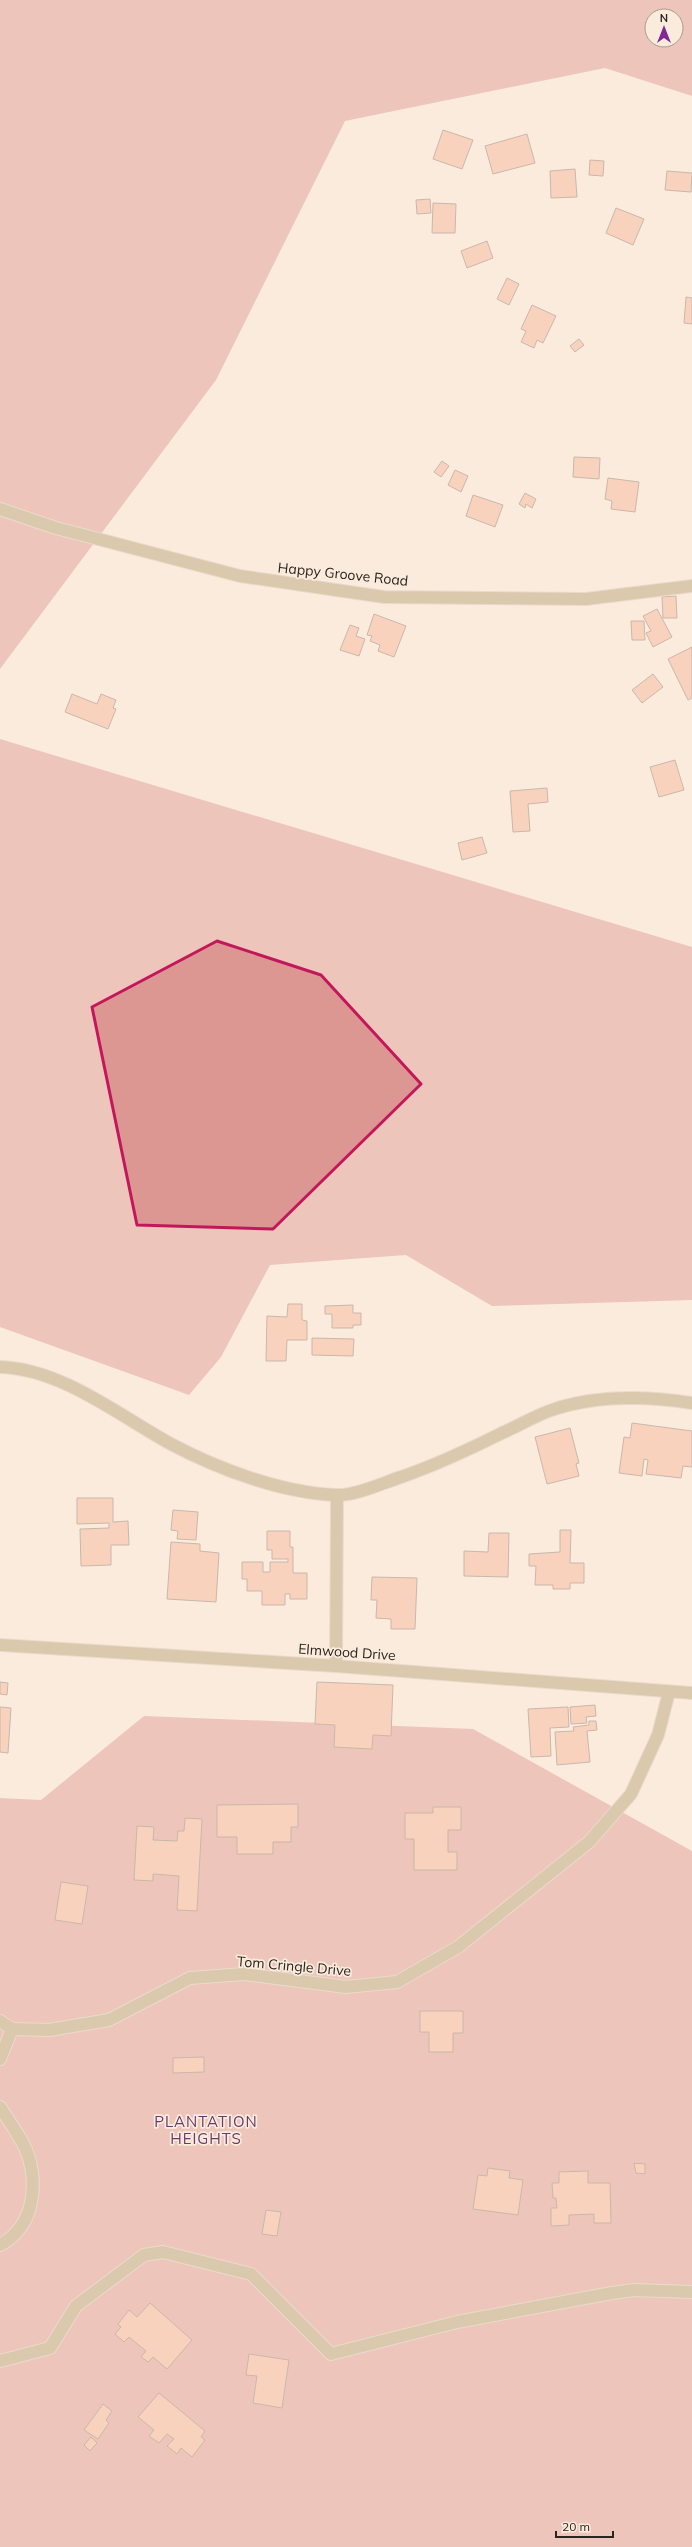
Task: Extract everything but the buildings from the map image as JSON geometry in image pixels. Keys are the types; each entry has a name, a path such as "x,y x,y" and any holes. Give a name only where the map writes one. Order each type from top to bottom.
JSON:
{"street":[{"name":"Happy Groove Road","path":"0,509 56,528 240,576 384,597 586,599 692,586"},
{"path":"0,1367 50,1378 172,1444 222,1468 277,1486 338,1496 370,1488 440,1463 549,1411 583,1402 613,1399 661,1398 692,1403"},
{"path":"336,1666 338,1496"},
{"name":"Elmwood Drive","path":"0,1645 336,1666 692,1693"},
{"name":"Tom Cringle Drive","path":"12,2029 49,2030 108,2020 190,1978 244,1974 346,1987 397,1982 458,1947 589,1842 630,1794 658,1735 669,1692"},
{"path":"0,2021 12,2029 0,2059"},
{"path":"0,2107 29,2158 33,2187 33,2202 26,2219 6,2242 0,2245"},
{"path":"0,2361 50,2348 76,2306 144,2255 163,2252 250,2274 331,2354 457,2322 612,2293 634,2290 692,2292"}],"highlighted area":[{"path":"217,941 321,975 421,1084 273,1229 137,1225 92,1007"}],"shaded area":[{"path":"0,0 692,0 692,96 605,68 345,121 216,380 0,669"},
{"path":"0,739 692,947 692,1300 492,1306 406,1255 270,1265 221,1357 189,1395 0,1327"},
{"path":"144,1716 473,1729 692,1851 692,2547 0,2547 0,1798 41,1800"}],"district":[{"name":"PLANTATION HEIGHTS","path":"206,2130"}]}
